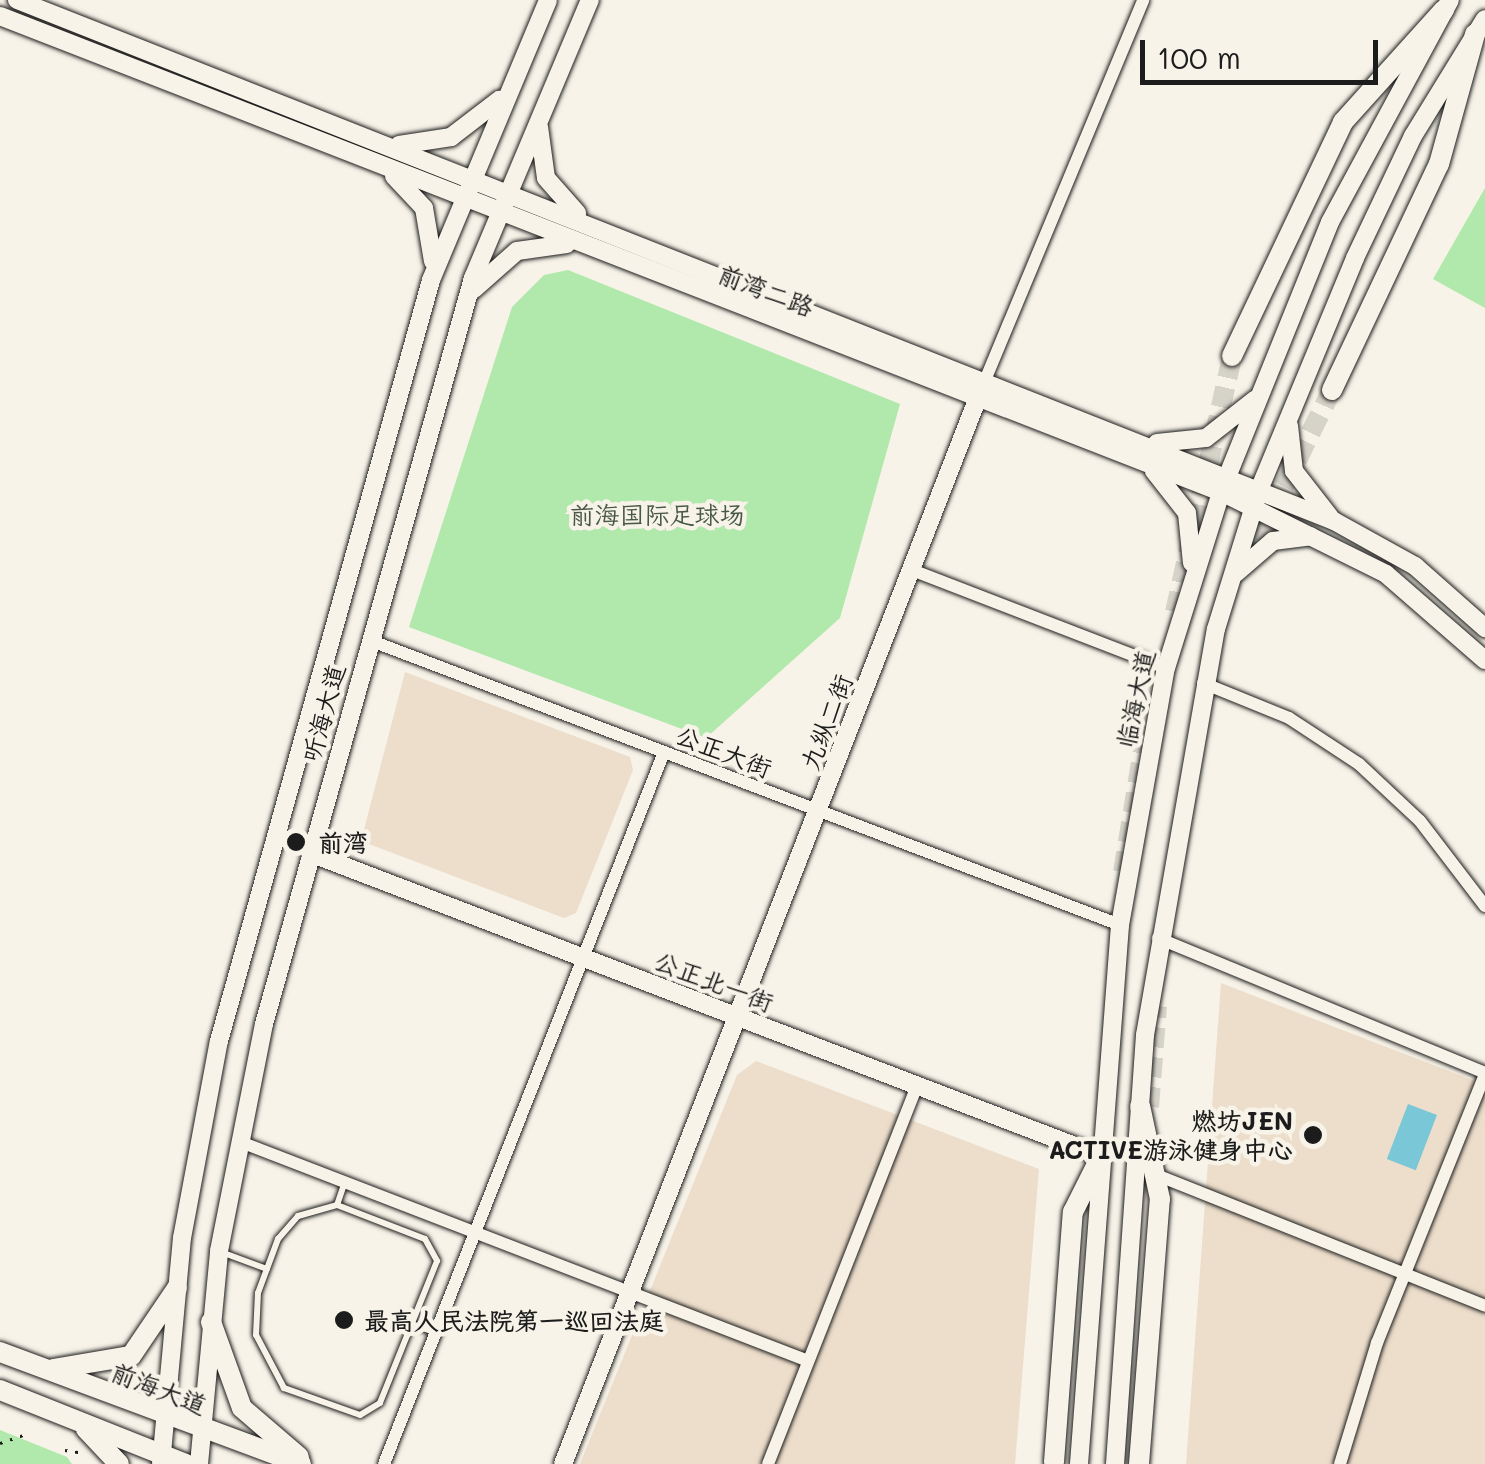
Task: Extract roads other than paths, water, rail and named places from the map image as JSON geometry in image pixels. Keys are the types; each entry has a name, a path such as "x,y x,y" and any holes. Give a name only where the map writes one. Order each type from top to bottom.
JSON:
{"main road":[{"name":"前湾二路","path":"18,0 1133,438 1256,499 1414,594 1485,660"},
{"name":"听海大道","path":"161,1460 177,1288 219,1040 431,280 470,177 548,0"},
{"name":"听海大道","path":"200,1464 219,1251 238,1141 310,853 467,297 497,211 590,0"},
{"path":"1232,356 1335,134 1447,5"},
{"name":"临海大道","path":"1079,1464 1120,925 1166,668 1192,572 1224,484 1330,222 1447,5"},
{"name":"前湾二路","path":"0,16 977,400 1142,462 1224,484"},
{"path":"1332,390 1439,164 1480,26"},
{"path":"1116,1464 1140,1106 1158,938 1203,683 1256,499 1290,416 1394,173 1480,26"},
{"path":"377,140 451,137 506,93"},
{"path":"540,112 546,178 598,227"},
{"path":"378,164 424,208 431,280"},
{"path":"467,297 518,251 588,247"},
{"path":"1133,438 1206,438 1260,395"},
{"name":"九纵二街","path":"562,1464 632,1293 977,400"},
{"path":"1290,416 1294,471 1334,521"},
{"path":"1142,462 1182,503 1192,572"},
{"name":"前湾二路","path":"1256,499 1334,521 1415,566 1485,628"},
{"path":"1230,582 1274,541 1320,537"},
{"name":"公正北一街","path":"310,853 1100,1156"},
{"path":"1139,1464 1158,1176 1140,1106"},
{"path":"1054,1462 1073,1212 1100,1156"},
{"path":"41,1369 131,1356 177,1288"},
{"path":"212,1322 242,1408 305,1464"},
{"name":"前海大道","path":"0,1352 201,1432 305,1464"},
{"path":"0,1390 77,1420 161,1460 186,1464"},
{"path":"77,1420 120,1464"}],"street":[{"name":"九纵二街","path":"977,400 1143,0"},
{"path":"912,570 1166,668"},
{"name":"公正大街","path":"369,640 1120,925"},
{"path":"1203,683 1289,718 1359,764 1420,821 1485,906"},
{"path":"384,1464 664,752"},
{"path":"1158,938 1485,1074 1404,1274 1340,1464"},
{"path":"768,1464 917,1086"},
{"path":"238,1141 808,1361"},
{"path":"1158,1176 1485,1306"}],"lane":[{"path":"337,1204 346,1182"},
{"path":"337,1204 431,1244 437,1260 376,1410 346,1413 291,1394 256,1335 267,1269 288,1222 337,1204"},
{"path":"219,1251 267,1269"},
{"path":"412,1324 436,1333"}],"water":[{"path":"1408,1104 1437,1115 1416,1170 1387,1159"}],"tunnel":[{"path":"1175,612 1232,356"},
{"path":"1244,567 1332,390"},
{"path":"1123,872 1145,738"},
{"path":"1149,1107 1157,1006"}],"place":[{"name":"前湾","path":"296,842"},
{"name":"燃坊JEN ACTIVE游泳健身中心","path":"1313,1135"},
{"name":"最高人民法院第一巡回法庭","path":"344,1320"}],"park label":[{"name":"前海国际足球场","path":"657,514"}]}
